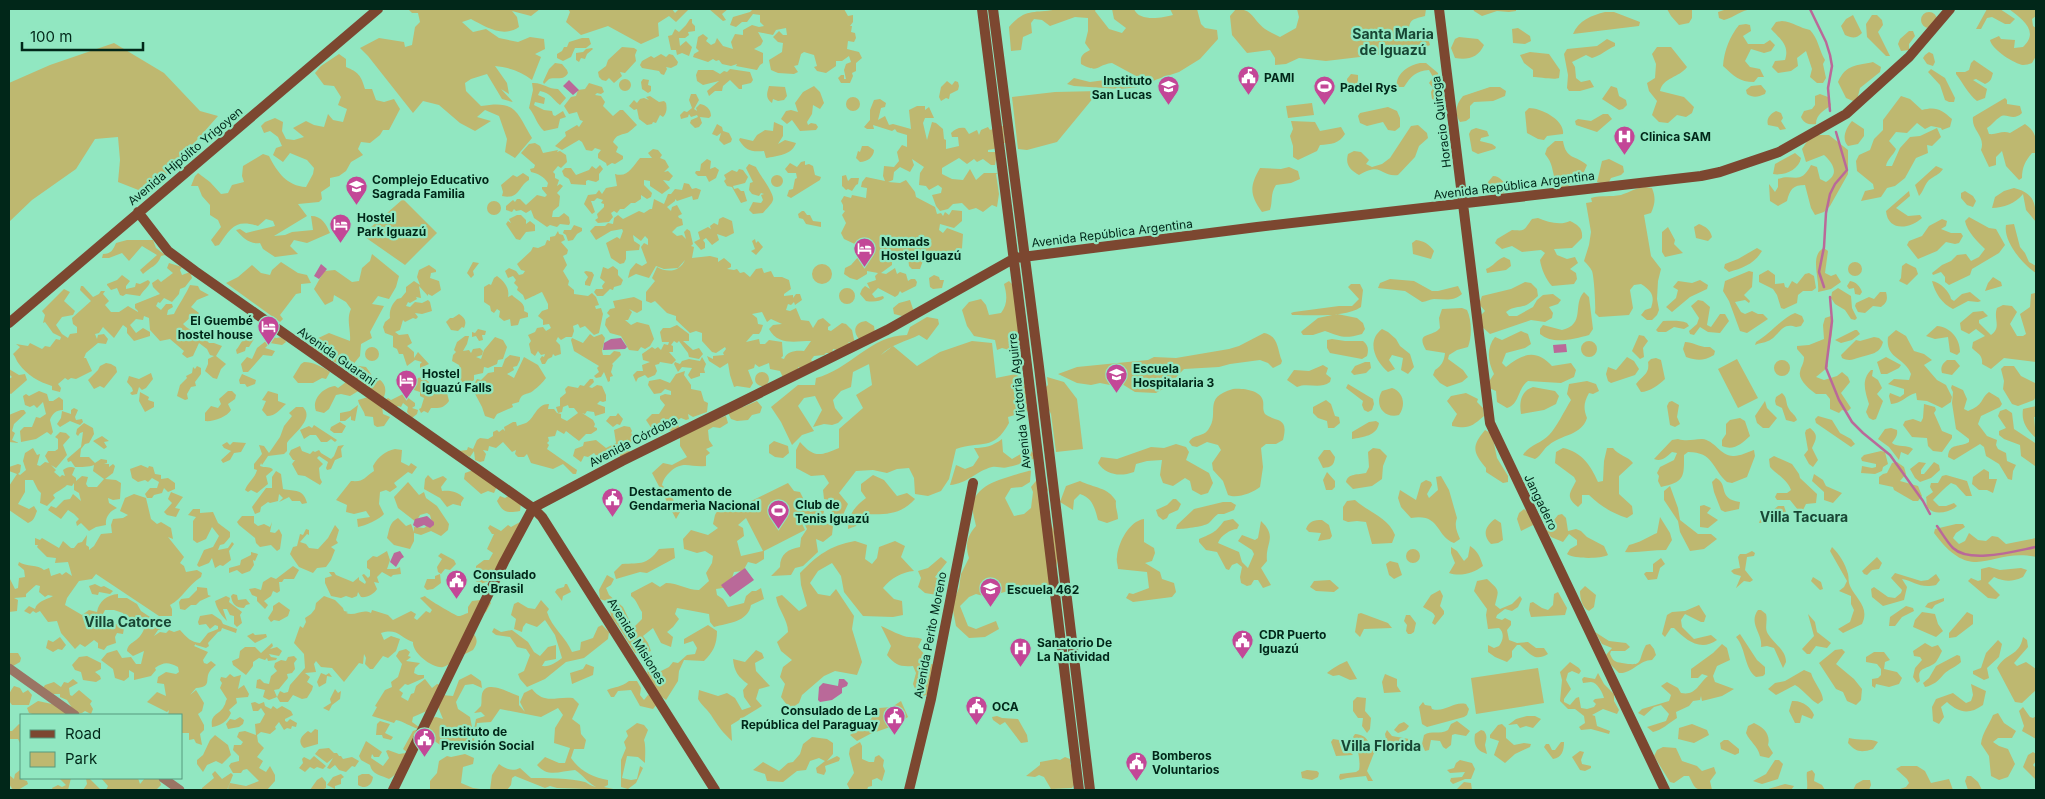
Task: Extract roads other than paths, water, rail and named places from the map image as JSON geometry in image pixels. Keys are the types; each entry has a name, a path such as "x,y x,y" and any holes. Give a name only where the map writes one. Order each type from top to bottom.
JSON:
{"main road":[{"name":"Avenida Hipólito Yrigoyen","path":"9,323 378,9"},
{"name":"Avenida Victoria Aguirre","path":"982,9 1020,257 1090,790"},
{"name":"Avenida Victoria Aguirre","path":"993,9 1020,257 1037,456 1079,790"},
{"name":"Horacio Quiroga","path":"1439,9 1462,203"},
{"name":"Avenida República Argentina","path":"1020,257 1701,176 1720,172 1779,152 1846,114 1909,57 1950,9"},
{"name":"Jangadero","path":"1462,203 1490,423 1666,790"},
{"name":"Avenida Guaraní","path":"138,212 168,251 533,508"},
{"name":"Avenida Córdoba","path":"533,508 593,475 887,330 1020,257"},
{"name":"Avenida Perito Moreno","path":"910,790 931,699 973,483"},
{"path":"393,790 504,562 533,508"},
{"name":"Avenida Misiones","path":"533,508 542,517 574,564 715,790"}],"street":[{"path":"9,668 74,714"},
{"path":"164,779 180,790"}],"waterway":[{"path":"1810,9 1826,42 1830,55 1832,66 1828,88 1830,111"},
{"path":"1824,287 1819,272 1824,247 1826,213 1830,194 1835,184 1847,170 1836,132"},
{"path":"1830,297 1832,321 1826,368 1839,400 1852,422 1890,455 1923,501 1930,514"},
{"path":"1937,526 1953,548 1961,553 1970,555 1993,555 2036,547"}],"place":[{"name":"PAMI","path":"1248,96"},
{"name":"Instituto San Lucas","path":"1168,106"},
{"name":"Padel Rys","path":"1324,106"},
{"name":"Clinica SAM","path":"1624,155"},
{"name":"Complejo Educativo Sagrada Familia","path":"356,205"},
{"name":"Hostel Park Iguazú","path":"341,243"},
{"name":"Nomads Hostel Iguazú","path":"865,267"},
{"name":"El Guembé hostel house","path":"269,346"},
{"name":"Escuela Hospitalaria 3","path":"1117,394"},
{"name":"Hostel Iguazú Falls","path":"406,399"},
{"name":"Destacamento de Gendarmerìa Nacional","path":"613,517"},
{"name":"Club de Tenis Iguazú","path":"779,530"},
{"name":"Consulado de Brasil","path":"457,600"},
{"name":"Escuela 462","path":"991,608"},
{"name":"CDR Puerto Iguazú","path":"1243,660"},
{"name":"Sanatorio De La Natividad","path":"1021,668"},
{"name":"OCA","path":"976,725"},
{"name":"Consulado de La República del Paraguay","path":"894,736"},
{"name":"Instituto de Previsión Social","path":"425,757"},
{"name":"Bomberos Voluntarios","path":"1136,781"}],"district":[{"name":"Santa Maria de Iguazú","path":"1393,42"},
{"name":"Villa Tacuara","path":"1804,516"},
{"name":"Villa Catorce","path":"128,621"},
{"name":"Villa Florida","path":"1381,745"}]}
